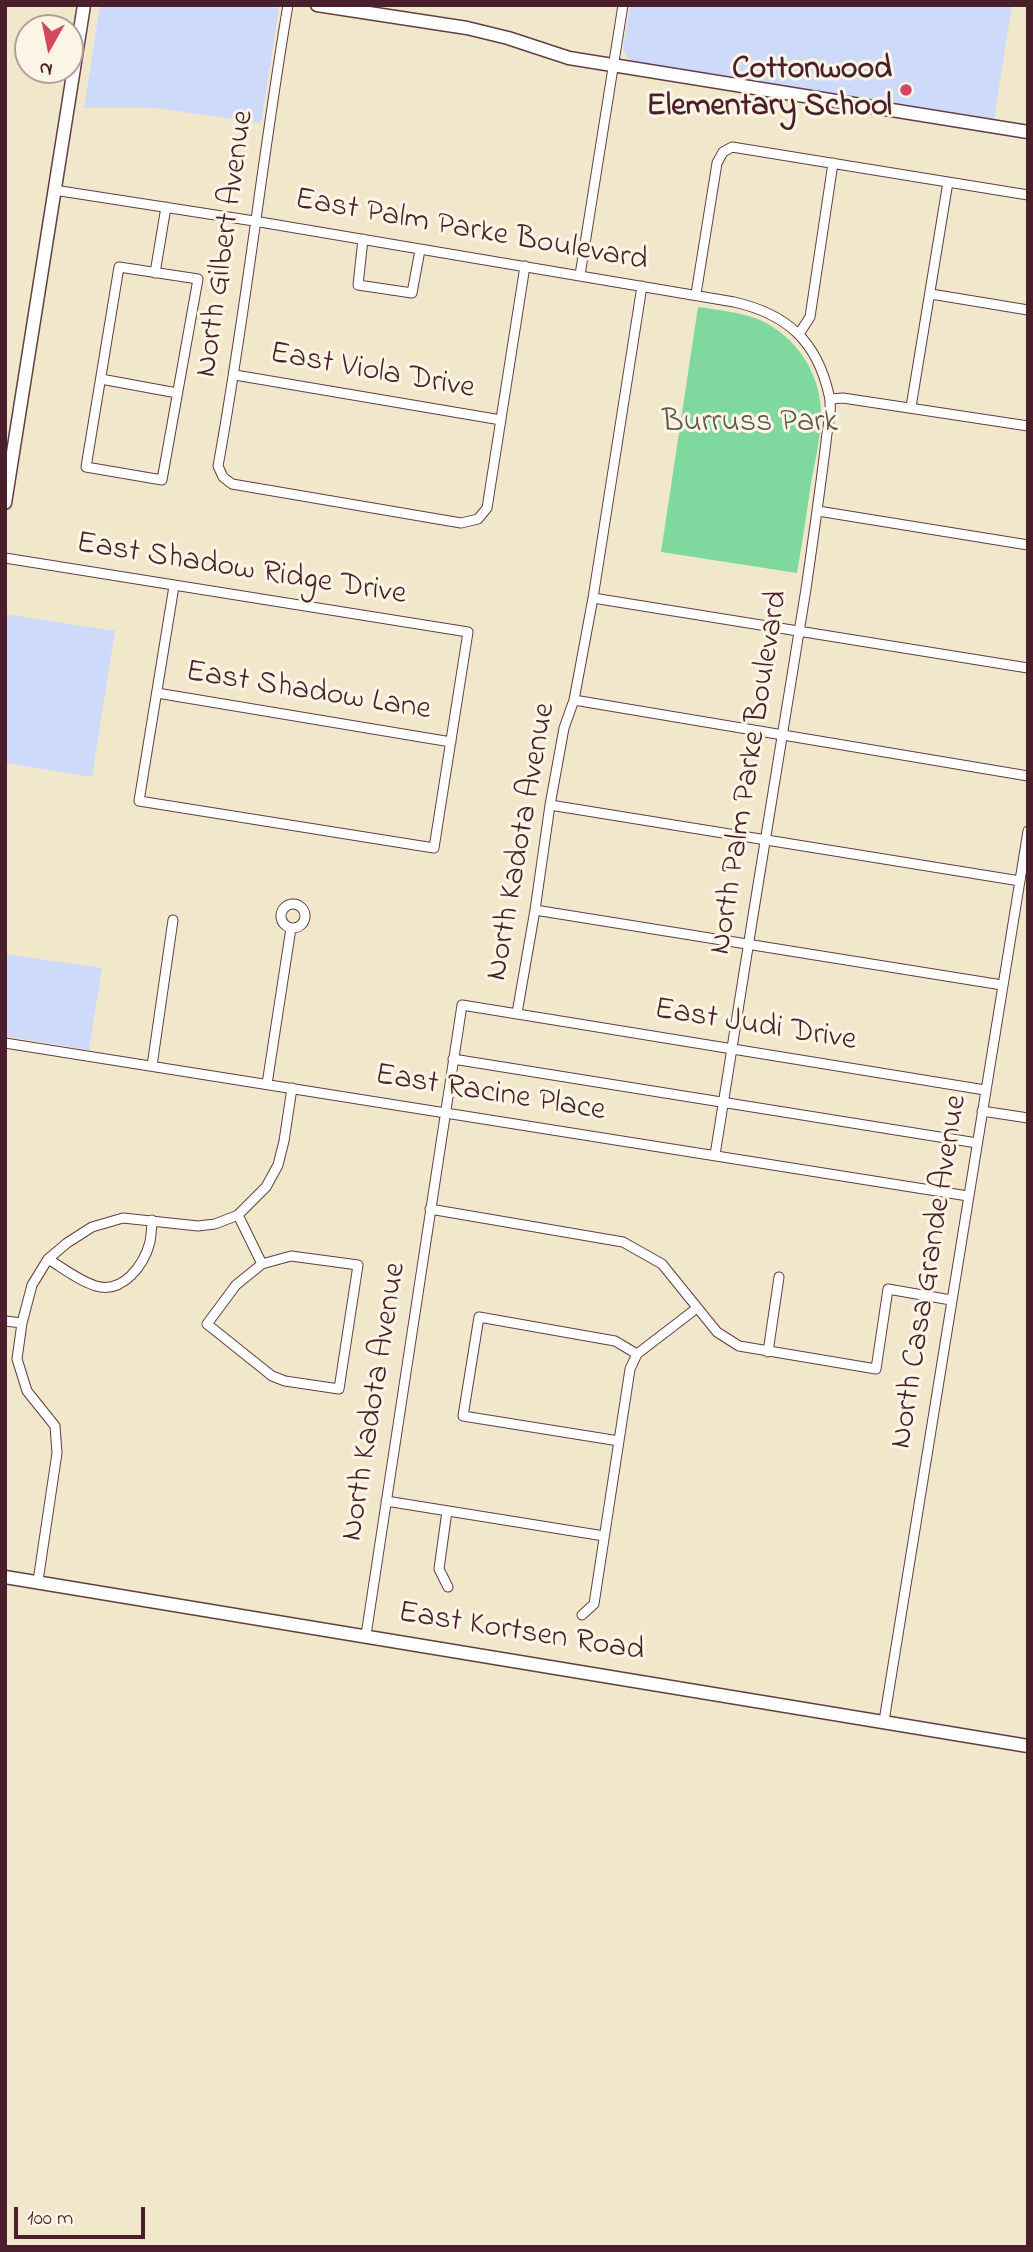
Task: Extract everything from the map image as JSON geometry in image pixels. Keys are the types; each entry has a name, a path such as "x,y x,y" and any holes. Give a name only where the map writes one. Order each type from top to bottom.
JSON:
{"street":[{"path":"5,503 84,5"},
{"name":"North Gilbert Avenue","path":"288,5 254,220 234,375 218,466 223,477 232,484 461,523 478,519 486,508 501,420"},
{"path":"317,5 467,29 508,38 569,58 1028,132"},
{"path":"580,275 623,5"},
{"path":"696,294 717,163 723,152 732,147 1028,195"},
{"path":"799,334 810,317 833,163"},
{"path":"911,407 948,182"},
{"name":"East Palm Parke Boulevard","path":"54,190 254,220 420,250 696,294 759,307 799,334 813,350 825,376 831,399"},
{"path":"155,273 166,207"},
{"path":"363,239 358,285 412,293 420,250"},
{"path":"501,420 525,266"},
{"path":"119,267 198,279 162,480 86,467 101,379 119,267"},
{"name":"North Kadota Avenue","path":"366,1635 462,1005 517,1013 550,805 565,728 574,700 593,598 642,286"},
{"path":"931,294 1028,310"},
{"name":"East Viola Drive","path":"234,375 501,420"},
{"path":"101,379 177,393"},
{"path":"831,399 843,398 911,407 1028,426"},
{"name":"North Palm Parke Boulevard","path":"715,1155 818,511 831,399"},
{"path":"818,511 1028,545"},
{"name":"East Shadow Ridge Drive","path":"5,558 468,632 451,742"},
{"path":"174,586 139,800 434,848 451,742"},
{"path":"593,598 1028,668"},
{"name":"East Shadow Lane","path":"157,693 451,742"},
{"path":"574,700 1028,776"},
{"path":"550,805 1020,881"},
{"name":"North Casa Grande Avenue","path":"884,1721 1028,831"},
{"path":"535,910 1002,985"},
{"path":"152,1066 173,920"},
{"path":"267,1084 291,928"},
{"name":"East Judi Drive","path":"517,1013 985,1090"},
{"name":"East Racine Place","path":"5,1043 968,1195"},
{"path":"453,1059 976,1143"},
{"path":"38,1581 57,1453 55,1426 27,1391 17,1359 22,1323 32,1285 48,1259 67,1242 92,1227 123,1219 198,1226 215,1224 238,1215 266,1187 278,1165 292,1088"},
{"path":"982,1111 1028,1118"},
{"path":"430,1209 623,1242 662,1264 717,1332 738,1346 768,1352 876,1369 888,1289 951,1300"},
{"path":"238,1215 262,1264"},
{"path":"48,1259 98,1286 113,1287 125,1282 143,1260 150,1243 152,1220"},
{"path":"291,1256 358,1265 339,1389 285,1381 272,1376 207,1324 236,1285 262,1264 291,1256"},
{"path":"768,1352 779,1277"},
{"path":"582,1615 594,1604 630,1369 637,1354 697,1308"},
{"path":"619,1441 463,1416 479,1317 615,1341 637,1354"},
{"path":"5,1321 22,1323"},
{"path":"386,1501 604,1536"},
{"path":"447,1511 439,1569 448,1587"},
{"name":"East Kortsen Road","path":"5,1577 1028,1746"}],"shaded area":[{"path":"100,5 260,5 279,8 261,123 155,108 84,108"},
{"name":"Cottonwood Elementary School","path":"630,5 1012,5 994,119 632,61 623,49"},
{"path":"5,614 115,631 92,777 5,763"},
{"path":"5,954 102,968 89,1050 5,1036"}],"green space":[{"name":"Burruss Park","path":"698,307 745,315 773,327 796,347 817,385 821,414 820,431 797,573 661,552"}],"place":[{"name":"Cottonwood Elementary School","path":"906,90"}]}
